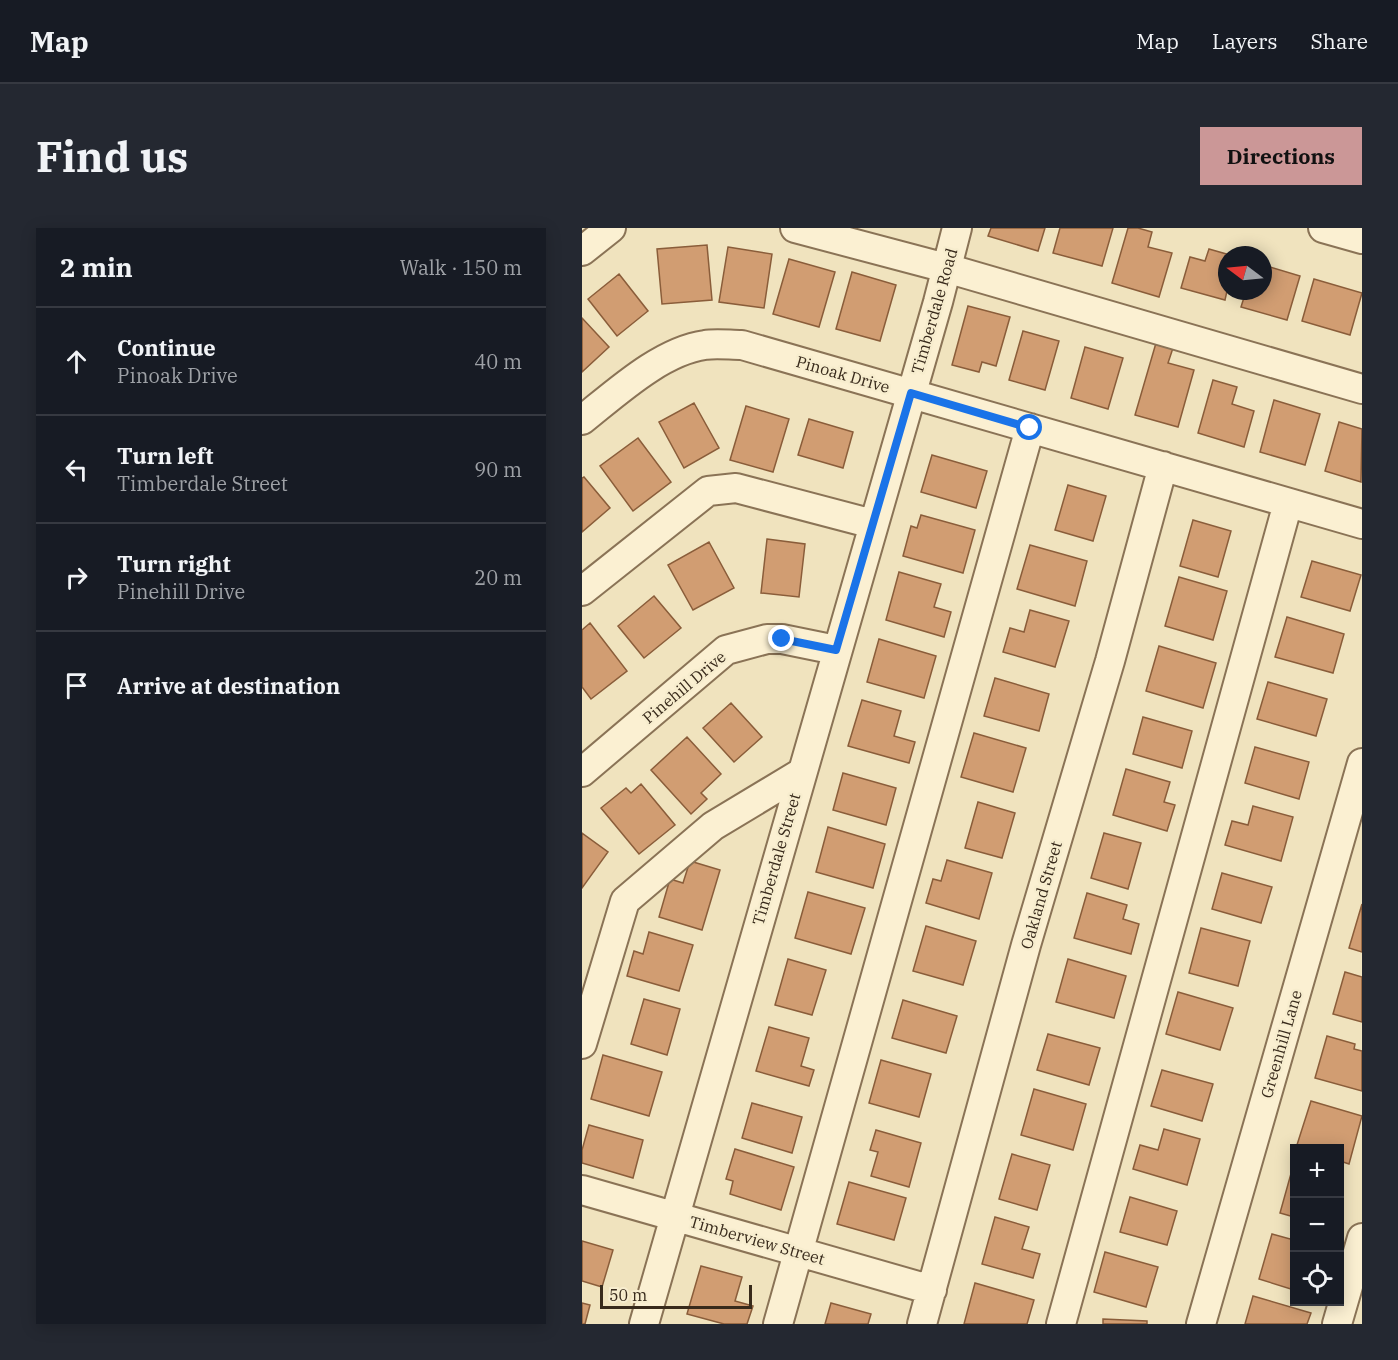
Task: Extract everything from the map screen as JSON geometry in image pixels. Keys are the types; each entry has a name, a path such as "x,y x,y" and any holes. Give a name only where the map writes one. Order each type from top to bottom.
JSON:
{"street":[{"path":"582,251 611,228"},
{"path":"795,228 946,268 1362,389"},
{"name":"Timberdale Road","path":"911,393 957,228"},
{"path":"1323,228 1362,239"},
{"name":"Pinoak Drive","path":"582,420 643,372 681,352 705,344 742,345 1362,524"},
{"name":"Timberdale Street","path":"644,1324 911,393"},
{"path":"778,1324 1030,428"},
{"name":"Oakland Street","path":"922,1324 1026,945 1110,661 1163,466"},
{"path":"582,591 708,491 736,488 873,524"},
{"path":"1061,1324 1288,503"},
{"name":"Pinehill Drive","path":"582,772 726,650 766,639 782,639 836,650"},
{"name":"Greenhill Lane","path":"1201,1324 1362,763"},
{"path":"582,1044 625,901 713,826 801,773"},
{"name":"Timberview Street","path":"582,1190 932,1290"},
{"path":"1337,1324 1362,1239"}],"building":[{"path":"991,228 1045,228 1038,251 988,236"},
{"path":"1060,228 1113,228 1102,266 1053,253"},
{"path":"1128,228 1152,232 1148,247 1172,253 1159,297 1112,283"},
{"path":"707,245 712,300 662,304 657,249"},
{"path":"728,247 772,254 764,308 719,302"},
{"path":"1209,249 1218,252 1218,298 1181,288 1190,257 1205,261"},
{"path":"789,259 835,272 819,327 773,314"},
{"path":"1272,268 1300,276 1287,320 1241,307 1243,300 1272,300"},
{"path":"852,272 896,285 880,341 836,329"},
{"path":"619,274 648,311 617,336 588,299"},
{"path":"1314,279 1362,293 1350,335 1302,321"},
{"path":"968,306 1010,317 996,366 982,362 979,372 952,365"},
{"path":"582,318 609,347 582,372"},
{"path":"1023,331 1059,341 1045,390 1009,380"},
{"path":"1156,343 1173,348 1168,363 1194,370 1178,427 1135,415"},
{"path":"1085,347 1123,358 1108,409 1071,398"},
{"path":"1213,380 1237,387 1232,404 1254,411 1244,447 1198,433"},
{"path":"1274,400 1320,414 1305,465 1260,452"},
{"path":"694,403 719,448 684,468 659,422"},
{"path":"746,406 789,419 773,472 730,460"},
{"path":"809,419 853,432 843,468 798,455"},
{"path":"1339,422 1362,429 1361,482 1325,471"},
{"path":"638,438 671,482 633,511 600,466"},
{"path":"932,455 987,471 976,508 921,492"},
{"path":"584,477 610,508 582,532 582,478"},
{"path":"1068,485 1106,496 1093,541 1055,530"},
{"path":"921,515 975,530 963,573 903,556 911,526 917,528"},
{"path":"1193,520 1231,531 1218,577 1180,566"},
{"path":"767,539 805,544 799,597 761,593"},
{"path":"709,542 734,588 693,610 668,565"},
{"path":"1030,545 1087,561 1075,606 1017,589"},
{"path":"1312,561 1361,575 1350,611 1301,597"},
{"path":"899,572 941,584 934,607 951,612 944,637 886,620"},
{"path":"1179,577 1227,591 1213,640 1165,626"},
{"path":"654,596 681,628 644,658 618,626"},
{"path":"1030,610 1069,621 1055,667 1003,652 1010,628 1024,632"},
{"path":"1287,617 1344,634 1333,673 1275,657"},
{"path":"590,623 627,671 591,699 582,687 582,630"},
{"path":"879,639 936,656 924,698 867,682"},
{"path":"1159,646 1216,663 1203,708 1146,691"},
{"path":"995,678 1049,694 1039,731 984,716"},
{"path":"1268,682 1327,699 1316,736 1257,719"},
{"path":"862,700 901,711 894,736 915,742 909,763 848,746"},
{"path":"731,703 762,737 734,762 703,728"},
{"path":"1143,717 1192,731 1182,768 1133,754"},
{"path":"974,733 1026,748 1013,792 961,777"},
{"path":"687,737 721,774 701,793 707,799 691,814 651,770"},
{"path":"1255,747 1309,762 1299,799 1245,783"},
{"path":"1126,769 1170,782 1164,802 1175,805 1167,831 1113,815"},
{"path":"843,773 896,788 886,825 833,810"},
{"path":"641,784 675,825 639,854 601,808 626,788 631,793"},
{"path":"978,802 1015,813 1002,858 965,848"},
{"path":"1253,806 1293,817 1281,861 1225,845 1232,821 1248,825"},
{"path":"828,827 885,844 873,888 816,872"},
{"path":"582,833 608,852 582,888"},
{"path":"1104,833 1141,843 1128,889 1091,878"},
{"path":"947,860 992,873 979,919 926,903 933,879 941,881"},
{"path":"690,861 720,870 702,930 659,917 670,879 683,883"},
{"path":"1222,873 1272,887 1261,923 1212,909"},
{"path":"808,892 865,908 851,954 795,938"},
{"path":"1087,893 1127,905 1123,919 1139,924 1131,954 1074,938"},
{"path":"1362,904 1362,952 1349,948"},
{"path":"926,926 976,941 963,985 913,971"},
{"path":"1201,928 1250,941 1238,986 1189,973"},
{"path":"649,932 693,945 679,991 627,976 634,951 643,954"},
{"path":"788,959 826,970 812,1015 775,1005"},
{"path":"1068,959 1126,976 1114,1018 1056,1002"},
{"path":"1345,972 1362,977 1362,1022 1333,1014"},
{"path":"1178,992 1233,1008 1220,1050 1166,1034"},
{"path":"644,999 680,1009 667,1055 631,1044"},
{"path":"903,1000 957,1016 946,1053 892,1038"},
{"path":"769,1027 809,1038 801,1066 814,1070 809,1086 756,1071"},
{"path":"1048,1034 1100,1048 1089,1085 1037,1070"},
{"path":"1327,1036 1355,1044 1354,1049 1362,1051 1362,1091 1315,1078"},
{"path":"603,1055 662,1072 649,1116 591,1099"},
{"path":"881,1060 931,1074 919,1117 869,1103"},
{"path":"1162,1070 1213,1084 1202,1121 1151,1106"},
{"path":"1034,1089 1086,1104 1073,1150 1021,1135"},
{"path":"1311,1101 1362,1116 1349,1164 1344,1162 1344,1144 1297,1144"},
{"path":"752,1103 802,1117 792,1153 742,1138"},
{"path":"589,1125 643,1140 633,1178 582,1163 582,1150"},
{"path":"1164,1129 1200,1139 1187,1185 1133,1169 1140,1145 1158,1150"},
{"path":"876,1130 921,1143 909,1187 871,1176 878,1152 870,1150"},
{"path":"735,1149 794,1167 781,1210 730,1194 733,1181 726,1179"},
{"path":"1012,1154 1050,1165 1037,1210 999,1199"},
{"path":"1290,1177 1290,1216 1280,1213"},
{"path":"849,1182 906,1198 894,1240 837,1224"},
{"path":"1130,1197 1177,1211 1167,1245 1120,1232"},
{"path":"995,1217 1029,1227 1022,1249 1040,1254 1033,1278 982,1264"},
{"path":"1272,1234 1290,1239 1290,1289 1259,1279"},
{"path":"582,1241 613,1250 602,1287 582,1281"},
{"path":"1105,1252 1158,1267 1146,1307 1094,1292"},
{"path":"701,1266 742,1277 735,1301 753,1306 747,1324 724,1324 687,1314"},
{"path":"975,1283 1034,1300 1027,1324 964,1324"},
{"path":"1253,1296 1311,1313 1307,1324 1245,1324"},
{"path":"582,1303 590,1305 585,1324 582,1324"},
{"path":"831,1303 871,1314 868,1324 825,1324"},
{"path":"1103,1319 1147,1321 1147,1324 1103,1324"}],"route":[{"path":"782,639 836,650 911,393 1030,428"}]}
